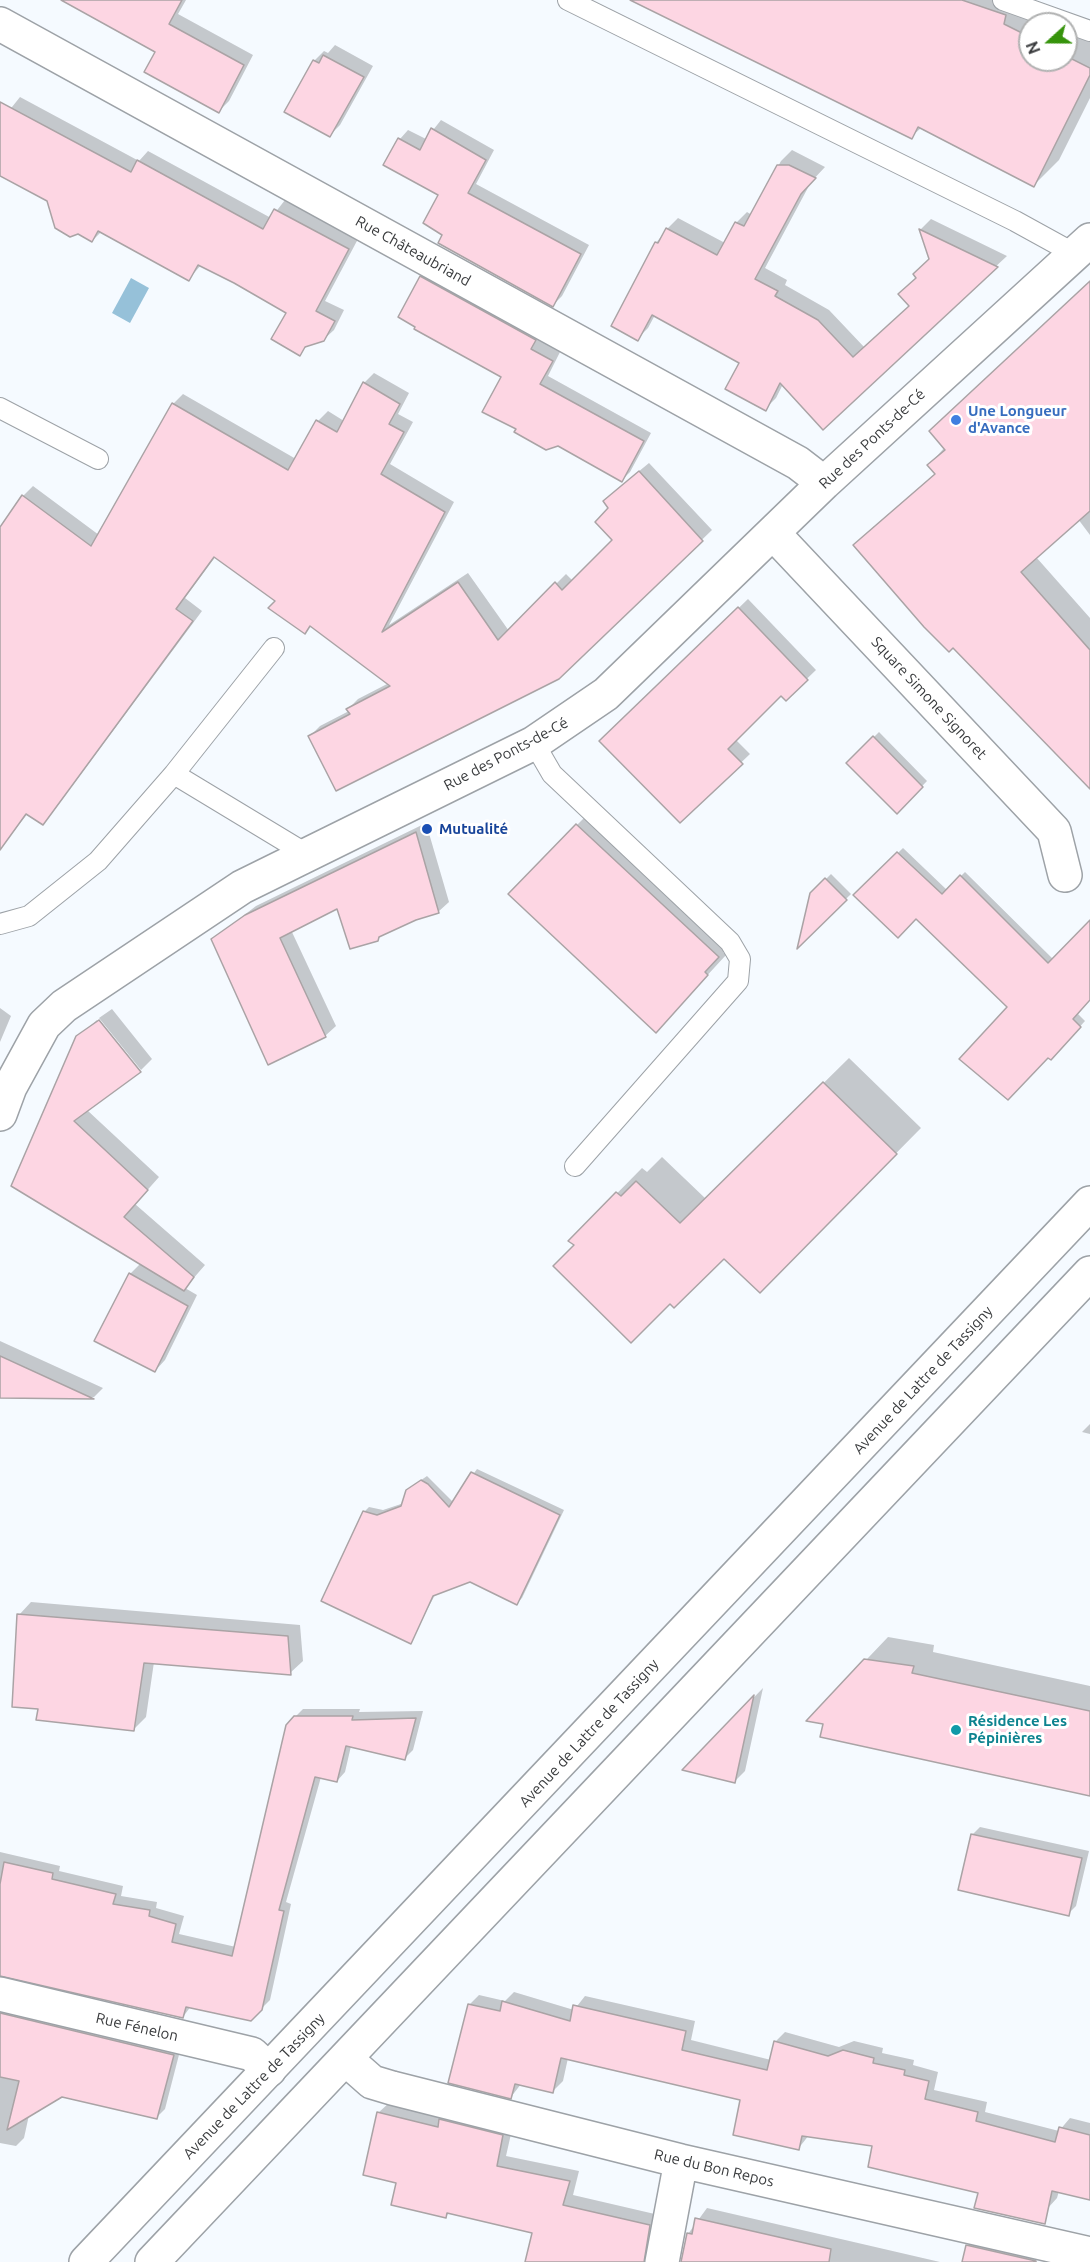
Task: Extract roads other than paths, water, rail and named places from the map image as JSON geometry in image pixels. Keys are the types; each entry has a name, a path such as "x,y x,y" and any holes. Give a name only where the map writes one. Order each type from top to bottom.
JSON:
{"street":[{"name":"Rue Châteaubriand","path":"0,24 798,463 824,483"},
{"name":"Rue des Ponts-de-Cé","path":"3,1094 44,1025 64,1006 242,887 534,743 606,694 824,483 1084,249"},
{"name":"Square Simone Signoret","path":"773,533 1054,831 1065,875"},
{"name":"Avenue de Lattre de Tassigny","path":"86,2262 1090,1203"},
{"path":"152,2262 347,2060 1090,1273"},
{"name":"Rue Fénelon","path":"0,1994 252,2054 269,2070"},
{"name":"Rue du Bon Repos","path":"347,2060 372,2082 392,2088 681,2161 1086,2256"},
{"path":"662,2262 681,2161"}],"lane":[{"path":"568,0 1015,221 1084,249"},
{"path":"1003,0 1090,31"},
{"path":"0,408 98,459"},
{"path":"0,924 29,916 98,861 174,774 274,648"},
{"path":"534,743 552,774 730,942 740,959 738,981 575,1166"},
{"path":"174,774 308,855"}],"water":[{"path":"131,278 149,288 130,323 112,313"}],"place":[{"name":"Une Longueur d'Avance","path":"956,420"},
{"name":"Mutualité","path":"427,829"},
{"name":"Résidence Les Pépinières","path":"956,1730"}]}
